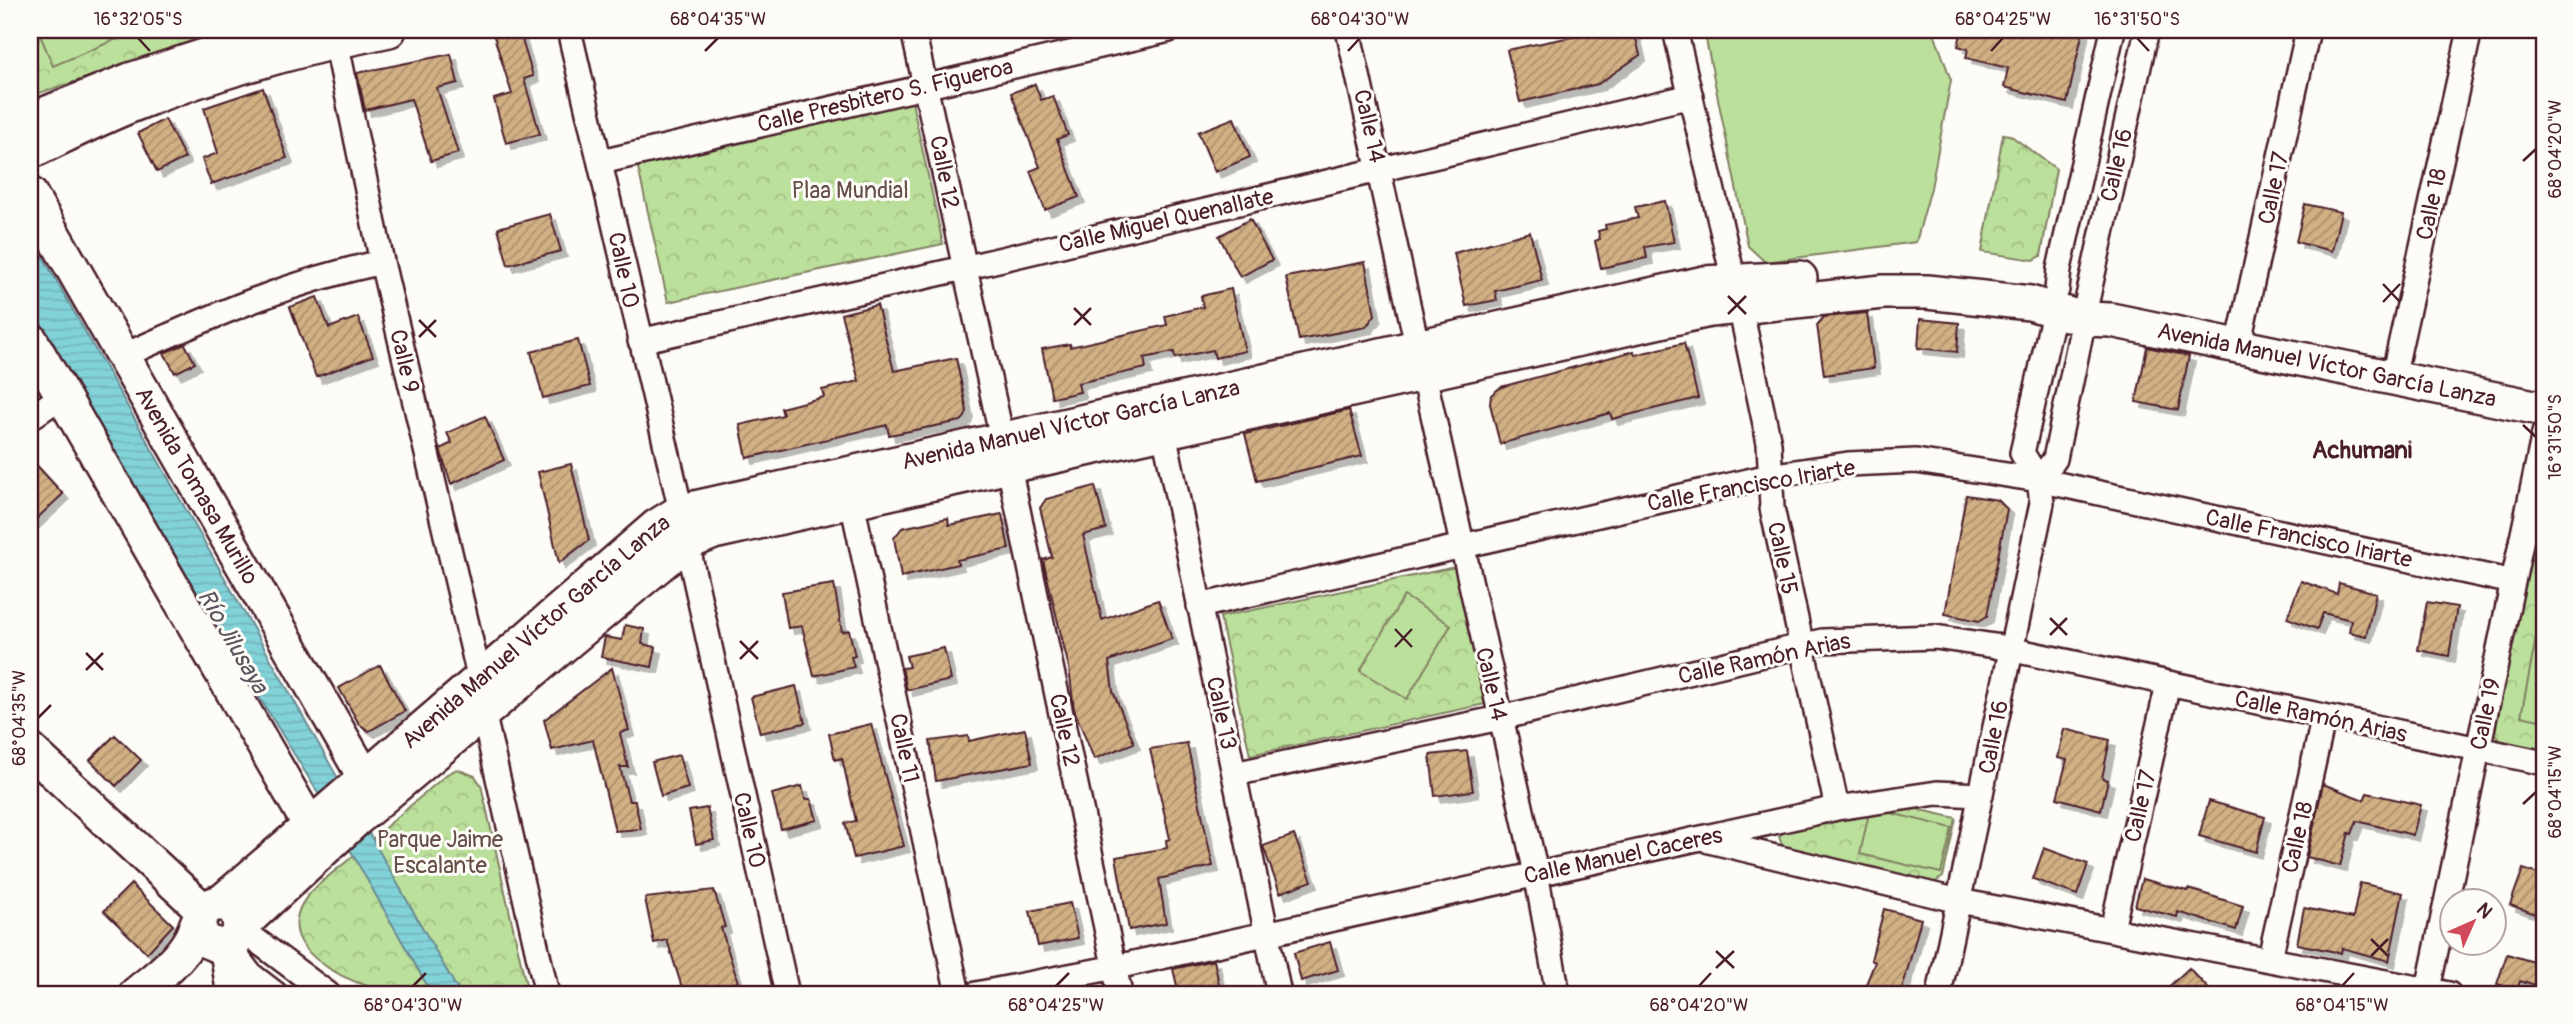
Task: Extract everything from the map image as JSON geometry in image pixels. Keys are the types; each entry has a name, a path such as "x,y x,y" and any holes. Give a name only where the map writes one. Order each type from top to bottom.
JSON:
{"main road":[{"path":"30,120 130,80 284,30"},
{"path":"30,152 133,104 224,73 336,41 389,30"},
{"name":"Avenida Tomasa Murillo","path":"30,194 125,355 345,813"},
{"name":"Avenida Manuel Víctor García Lanza","path":"136,994 173,962 220,931 480,680 657,526 681,511 849,487 1161,418 1421,360 1704,283 1737,293 1914,271 1967,273 2079,307 2238,346 2544,409"},
{"path":"30,339 62,395 345,813"},
{"name":"Avenida Manuel Víctor García Lanza","path":"345,813 484,716 687,543 849,487"},
{"path":"681,511 687,543"},
{"path":"480,680 484,716"},
{"path":"30,750 220,931"}],"street":[{"name":"Calle 10","path":"569,30 681,511"},
{"name":"Calle 12","path":"914,30 1121,994"},
{"name":"Calle Presbitero S. Figueroa","path":"601,162 1169,30"},
{"name":"Calle 14","path":"1348,30 1459,544 1536,873 1558,994"},
{"name":"Calle 15","path":"1675,30 1769,443 1772,508 1837,808"},
{"name":"Calle 16","path":"1939,994 2042,503 2039,480 2022,453 2079,307 2059,269 2113,30"},
{"name":"Calle 16","path":"2039,480 2055,459 2079,307 2147,30"},
{"name":"Calle 17","path":"2238,346 2308,30"},
{"name":"Calle 18","path":"2393,377 2470,30"},
{"name":"Calle 9","path":"336,41 382,262 480,680"},
{"name":"Calle Miguel Quenallate","path":"640,341 964,268 1691,96"},
{"path":"125,355 254,298 329,273 382,262"},
{"path":"30,418 62,395"},
{"name":"Calle 13","path":"1161,418 1279,994"},
{"name":"Calle 19","path":"2434,993 2477,749 2544,433"},
{"name":"Calle Francisco Iriarte","path":"1199,606 1459,544 1770,476 1848,464 1916,461 2039,480 2513,582"},
{"name":"Calle 11","path":"849,487 958,994"},
{"name":"Calle 10","path":"687,543 787,994"},
{"name":"Calle Ramón Arias","path":"1234,774 1500,718 1802,645 1862,638 1935,636 2544,763"},
{"name":"Calle 17","path":"2112,929 2168,684"},
{"path":"484,716 547,994"},
{"name":"Calle 18","path":"2270,958 2324,716"},
{"name":"Calle Manuel Caceres","path":"976,994 1116,967 1837,808 1937,793 1981,795"},
{"path":"1703,839 1959,901 2270,958 2434,993"},
{"path":"216,994 220,931"},
{"path":"220,931 232,994"},
{"path":"220,931 250,974 276,994"},
{"path":"220,931 328,994"}],"green space":[{"path":"30,30 237,30 30,96"},
{"path":"38,30 129,30 131,33 53,66"},
{"path":"1704,30 1933,30 1951,80 1931,188 1916,242 1765,262 1748,246"},
{"name":"Plaa Mundial","path":"912,102 943,244 668,302 637,163"},
{"path":"2003,134 2010,135 2056,169 2041,256 2034,260 1982,252"},
{"path":"2544,491 2544,751 2500,742 2493,731"},
{"path":"1460,566 1490,703 1250,755 1220,617"},
{"path":"1404,596 1451,625 1407,699 1360,671"},
{"path":"2536,638 2544,640 2544,721 2521,716"},
{"name":"Parque Jaime Escalante","path":"457,769 475,776 481,785 527,989 524,994 460,994 371,840 447,774"},
{"path":"1899,805 1956,818 1943,877 1932,884 1784,850 1779,837 1789,825"},
{"path":"1870,808 1952,828 1941,873 1860,854"},
{"name":"Parque Jaime Escalante","path":"354,855 432,994 386,990 357,982 329,969 302,943 296,923 304,901 317,886"}],"water":[{"name":"Río Jilusaya","path":"30,234 460,994 432,994 315,788 30,324"}],"building":[{"path":"492,30 519,30 533,76 524,79 540,134 506,143 494,99 512,94"},
{"path":"1606,30 1634,30 1640,55 1598,84 1520,102 1507,50"},
{"path":"1962,30 2083,30 2067,103 2004,87 2008,68 1966,58 1968,49 1958,46"},
{"path":"451,54 458,83 437,88 458,153 431,161 411,99 365,110 357,73"},
{"path":"1035,84 1041,100 1053,96 1068,135 1057,139 1079,197 1045,210 1030,171 1040,167 1011,93"},
{"path":"263,88 287,158 211,184 202,159 218,153 204,108"},
{"path":"1234,118 1250,157 1215,172 1198,132"},
{"path":"165,119 185,158 157,172 138,133"},
{"path":"1665,201 1674,242 1645,247 1647,258 1601,268 1595,241 1600,239 1598,231 1606,229 1605,225 1638,218 1635,207"},
{"path":"2305,204 2341,212 2332,251 2296,242"},
{"path":"550,214 561,251 508,265 498,228"},
{"path":"1250,219 1272,260 1240,277 1219,236"},
{"path":"1530,232 1542,280 1495,291 1497,300 1466,306 1454,253"},
{"path":"1365,262 1375,315 1366,327 1299,340 1286,277"},
{"path":"1231,289 1245,351 1215,358 1213,350 1175,358 1174,352 1144,358 1146,368 1078,383 1080,392 1052,398 1042,349 1070,344 1070,347 1167,325 1165,316 1203,307 1201,296"},
{"path":"317,297 329,328 358,317 373,356 316,377 290,307"},
{"path":"877,305 894,371 956,358 967,411 965,417 961,421 889,435 887,425 747,458 740,425 783,415 781,408 824,397 822,390 859,381 841,314"},
{"path":"1867,313 1874,368 1824,375 1817,325 1824,317"},
{"path":"1920,319 1959,323 1957,352 1918,348"},
{"path":"578,340 590,386 543,398 531,352"},
{"path":"1684,343 1698,398 1612,419 1610,413 1500,444 1490,404 1491,395 1501,387 1634,351 1635,355"},
{"path":"185,344 195,363 175,373 164,353"},
{"path":"2147,347 2189,356 2178,410 2136,402"},
{"path":"1349,410 1362,456 1257,481 1245,434"},
{"path":"485,416 504,460 451,484 440,449 452,443 447,433"},
{"path":"30,458 63,494 30,525"},
{"path":"571,464 589,540 559,563 538,472"},
{"path":"1095,486 1106,529 1083,535 1102,620 1158,600 1172,639 1109,661 1113,691 1134,743 1094,759 1074,709 1069,668 1043,560 1052,557 1040,508 1046,499"},
{"path":"1966,495 1998,500 2007,509 1987,616 1979,621 1945,614"},
{"path":"1002,514 1009,549 957,560 958,564 901,577 894,538 902,528 948,518 949,525"},
{"path":"2301,581 2337,594 2339,583 2376,593 2366,636 2349,632 2351,620 2323,613 2317,629 2287,618"},
{"path":"834,584 842,632 849,630 855,656 851,657 854,667 814,676 802,626 788,628 782,592"},
{"path":"2427,602 2457,607 2449,656 2418,650"},
{"path":"625,625 644,629 642,644 656,647 652,667 601,657 605,637 622,640"},
{"path":"944,648 951,680 907,690 902,668 909,667 906,656"},
{"path":"380,665 405,711 369,731 359,724 339,688"},
{"path":"612,668 629,730 620,733 628,767 620,767 629,801 635,801 641,829 615,831 593,740 552,750 544,720"},
{"path":"796,686 805,723 760,733 751,697"},
{"path":"871,724 904,846 854,858 845,823 856,821 842,758 835,760 829,734"},
{"path":"1025,729 1032,763 936,781 930,741 968,736 969,741"},
{"path":"2064,729 2110,740 2102,778 2108,780 2101,810 2057,798 2067,760 2058,758"},
{"path":"115,735 141,760 116,786 90,760"},
{"path":"1187,743 1213,866 1159,879 1166,923 1129,930 1116,857 1167,848 1166,840 1170,839 1150,749"},
{"path":"1467,751 1473,791 1435,796 1430,755"},
{"path":"679,755 688,788 661,796 652,762"},
{"path":"2323,784 2364,800 2367,793 2421,805 2413,835 2357,821 2352,834 2349,833 2340,866 2307,857"},
{"path":"802,786 805,799 811,799 817,820 781,829 772,794"},
{"path":"2209,801 2265,817 2256,852 2199,836"},
{"path":"707,808 714,840 696,844 689,811"},
{"path":"1294,835 1312,881 1280,893 1263,846"},
{"path":"2044,848 2088,864 2077,895 2033,879"},
{"path":"2523,869 2544,876 2544,917 2510,905"},
{"path":"2142,879 2188,891 2189,889 2243,906 2236,930 2178,912 2177,917 2135,906"},
{"path":"2360,883 2403,893 2389,961 2342,948 2341,953 2297,944 2304,908 2353,918"},
{"path":"131,884 173,925 147,953 104,911"},
{"path":"714,890 725,927 721,928 738,982 696,994 684,994 667,940 654,943 645,898"},
{"path":"1070,903 1078,938 1038,946 1030,911"},
{"path":"1884,909 1921,919 1901,994 1862,994 1875,962 1871,960"},
{"path":"1330,942 1338,970 1301,981 1294,953"},
{"path":"2508,954 2544,965 2544,989 2520,981 2517,990 2497,984"},
{"path":"1214,960 1221,994 1179,994 1173,969"},
{"path":"2189,968 2213,994 2161,994"}],"district":[{"name":"Achumani","path":"2362,450"}]}
